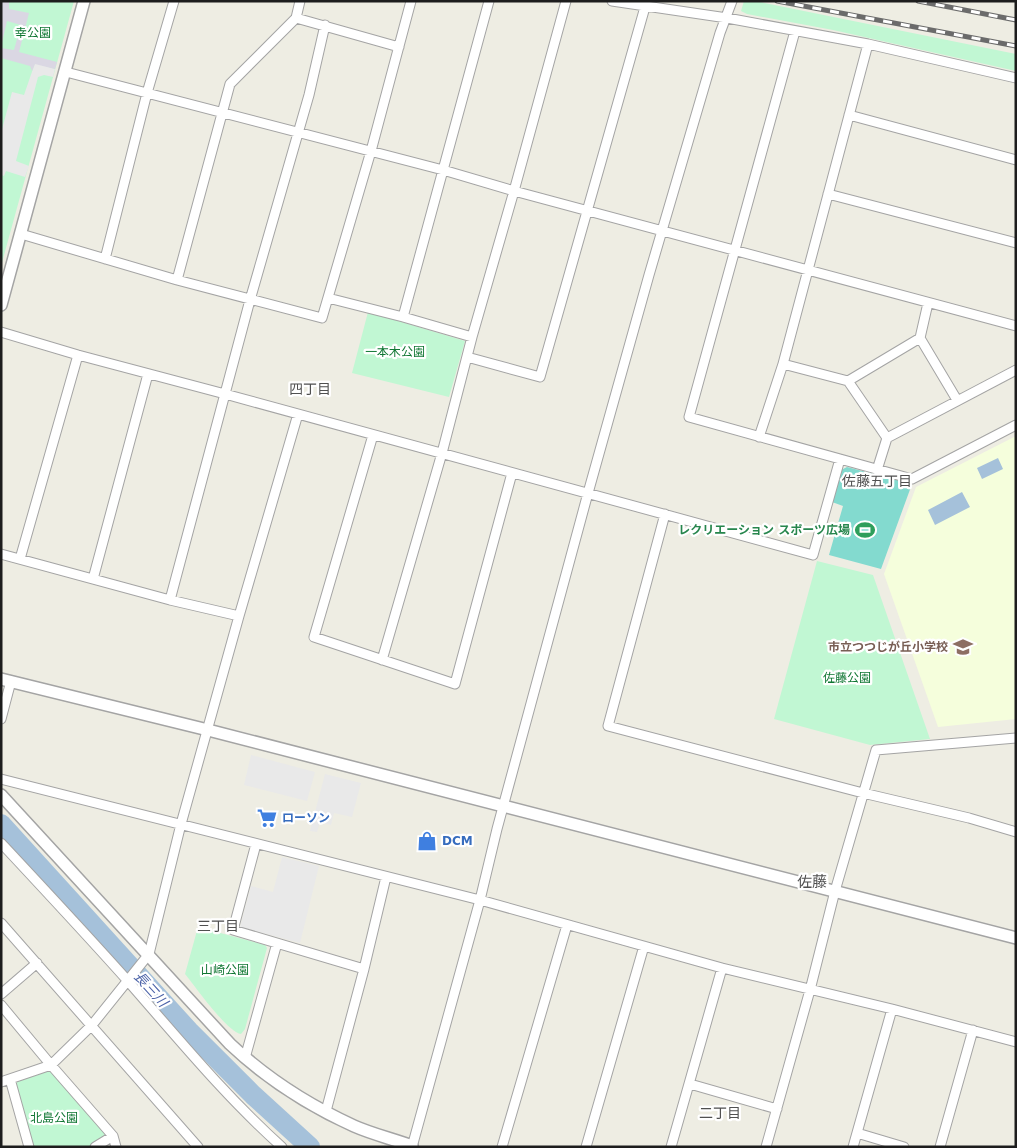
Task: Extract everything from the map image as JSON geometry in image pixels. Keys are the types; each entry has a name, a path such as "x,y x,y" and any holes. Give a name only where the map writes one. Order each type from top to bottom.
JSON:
{"street":[{"path":"1,305 84,1"},
{"path":"105,259 174,1"},
{"path":"177,280 230,84 296,18 300,1"},
{"path":"21,234 177,280 322,318 371,151 411,1"},
{"path":"403,317 489,1"},
{"path":"382,660 442,454 472,337 566,1"},
{"path":"612,1 727,18 868,44 1016,78"},
{"path":"1,795 245,1058 288,1090 326,1111 355,1126 415,1146 503,806 588,493 649,275 664,230 720,33 732,1"},
{"path":"467,357 540,376 645,7"},
{"path":"296,18 399,47"},
{"path":"170,600 250,300 309,95 325,25"},
{"path":"795,31 689,418 912,479 1016,425"},
{"path":"759,437 783,364 806,270 868,44"},
{"path":"66,72 443,170 514,191 1016,326"},
{"path":"849,115 1016,160"},
{"path":"828,194 1016,243"},
{"path":"328,298 472,337"},
{"path":"928,303 920,338 957,400"},
{"path":"1,332 78,355 813,555 840,459"},
{"path":"848,382 920,338"},
{"path":"20,559 78,355"},
{"path":"783,364 848,382 887,438"},
{"path":"877,470 887,438 1016,370"},
{"path":"93,579 148,374"},
{"path":"30,1147 6,1081 50,1065 92,1025 149,954 181,824 298,414"},
{"path":"373,435 314,637 455,684 512,474"},
{"path":"665,514 608,726 1016,832"},
{"path":"1,554 170,600 239,616"},
{"path":"1,719 6,680 208,730 1016,938"},
{"path":"766,1147 810,990 835,891 876,750 1016,738"},
{"path":"1,779 480,900 722,968 892,1009 1016,1042"},
{"path":"1,843 220,1085 257,1125 282,1147"},
{"path":"256,844 233,930 364,969"},
{"path":"326,1111 364,969 386,877"},
{"path":"1,923 198,1147"},
{"path":"502,1147 567,925"},
{"path":"245,1058 277,943"},
{"path":"586,1147 644,946"},
{"path":"1,994 37,963"},
{"path":"671,1147 722,968"},
{"path":"1,1005 50,1065 113,1136 116,1147"},
{"path":"853,1147 892,1009"},
{"path":"940,1147 973,1030"},
{"path":"690,1084 777,1109"},
{"path":"857,1133 904,1147"},
{"path":"96,1147 113,1136"}],"shaded area":[{"path":"1,1 9,1 9,9 29,13 19,52 57,62 55,69 35,64 32,71 30,66 1,58 1,48 14,50 21,25 7,21 1,47"},
{"path":"35,63 55,69 53,77 44,75 38,77 16,161 29,166 25,177 6,171 4,176 1,175 1,133 12,92 24,95"},
{"name":"市立つつじが丘小学校","path":"1016,436 1016,719 938,727 884,574 916,487"},
{"path":"998,458 1003,469 982,479 977,468"},
{"name":"レクリエーション スポーツ広場","path":"847,467 912,484 881,569 829,555 843,506 832,502 841,470"},
{"path":"962,492 970,507 935,525 928,510"},
{"path":"251,755 315,772 307,801 244,785"},
{"path":"325,774 361,783 352,817 334,813 331,825 320,822 317,832 310,831"},
{"path":"282,857 319,866 300,943 240,927 251,886 273,892"}],"green space":[{"name":"幸公園","path":"1,1 74,1 1,266"},
{"path":"744,1 755,1 1016,54 1016,71 833,30 747,14 741,11"},
{"name":"一本木公園","path":"368,312 465,341 449,397 352,373"},
{"name":"佐藤公園","path":"817,561 873,575 930,739 870,745 774,719"},
{"name":"山崎公園","path":"198,927 265,945 267,948 245,1029 241,1034 220,1017 185,974"},
{"name":"北島公園","path":"50,1071 105,1133 104,1138 89,1147 33,1147 16,1084 17,1081"}],"waterway":[{"name":"長三川","path":"1,824 189,1031 253,1095 310,1147"}],"railway":[{"path":"777,1 1016,46"},
{"path":"918,1 1016,20"}],"place":[{"name":"レクリエーション スポーツ広場","path":"865,530"},
{"name":"市立つつじが丘小学校","path":"963,647"},
{"name":"ローソン","path":"267,818"},
{"name":"DCM","path":"427,841"}],"district":[{"name":"四丁目","path":"310,389"},
{"name":"佐藤五丁目","path":"877,481"},
{"name":"佐藤","path":"812,882"},
{"name":"三丁目","path":"218,926"},
{"name":"二丁目","path":"720,1113"}]}
